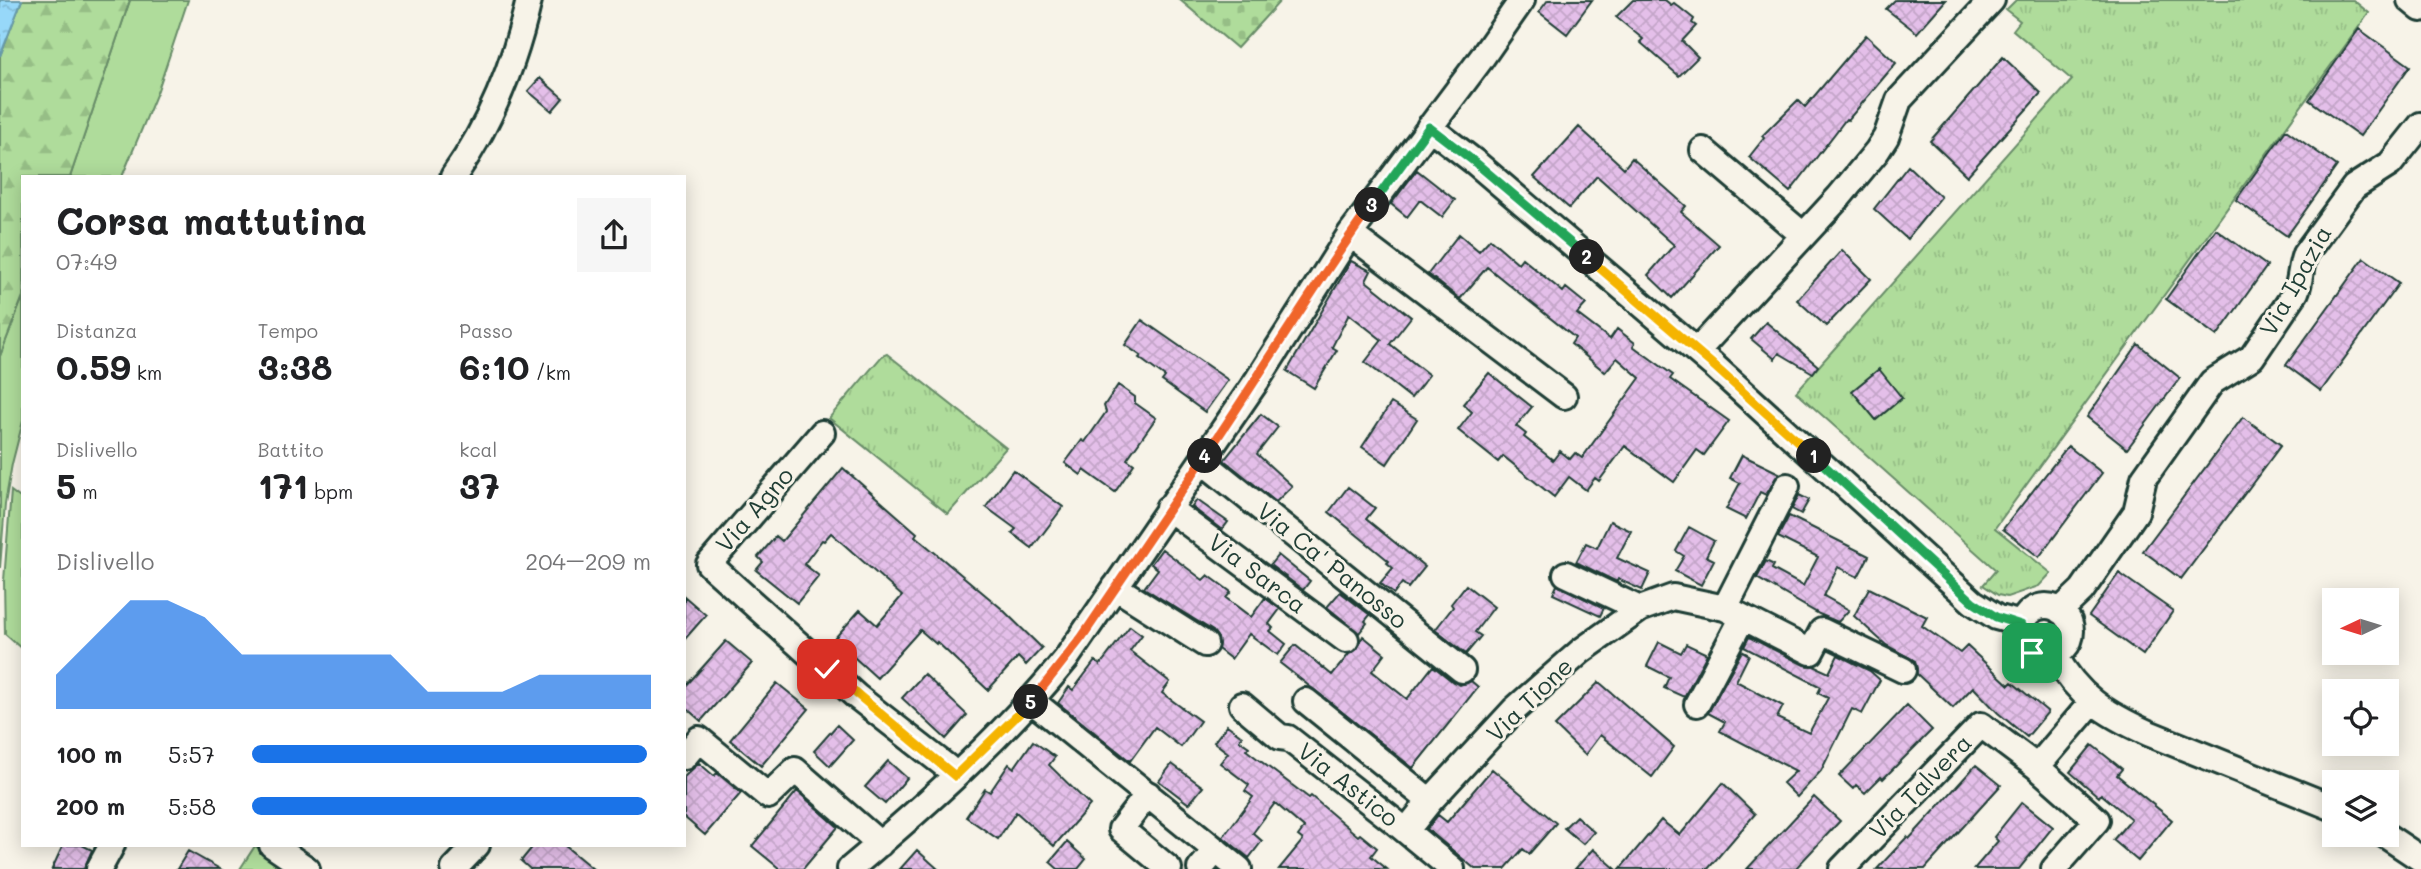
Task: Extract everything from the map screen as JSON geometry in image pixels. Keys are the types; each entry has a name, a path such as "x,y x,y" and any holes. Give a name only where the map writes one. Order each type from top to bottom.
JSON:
{"street":[{"path":"454,175 474,144 510,70 529,0"},
{"path":"850,869 955,776 1032,701 1074,648 1258,379 1350,234 1522,0"},
{"path":"1697,351 1839,197 1886,137 1899,100 1992,0"},
{"path":"2410,0 2421,9"},
{"name":"Via Ipazia","path":"2060,611 2082,590 2136,512 2144,478 2212,383 2252,357 2296,292 2305,254 2354,187 2390,164 2421,125"},
{"path":"1429,127 1476,163 1697,351 1973,602 1996,617 2021,625"},
{"path":"1703,150 1804,235"},
{"path":"1350,234 1564,396"},
{"name":"Via Agno","path":"822,433 709,564 856,696 955,776"},
{"name":"Via Ca' Panosso","path":"1202,461 1462,670"},
{"path":"1698,704 1787,486"},
{"name":"Via Sarca","path":"1168,508 1346,640"},
{"path":"1566,574 1640,609"},
{"path":"1115,587 1205,645"},
{"name":"Via Tione","path":"1406,831 1430,801 1516,709 1581,651 1640,609 1672,597 1734,612 1811,652 1822,631 1903,670"},
{"path":"2053,607 2060,611 2070,625 2071,634 2063,650 2048,656 2032,653 2022,640 2021,625 2030,612 2037,608 2053,607"},
{"path":"2055,654 2077,690 2092,702 2148,733 2322,803"},
{"path":"1032,701 1148,794 1208,860 1239,869"},
{"path":"1306,701 1430,801"},
{"path":"2037,767 2092,702"},
{"name":"Via Astico","path":"1242,705 1280,737 1288,738 1451,869"},
{"name":"Via Talvera","path":"1842,869 1981,725 2037,767 2097,820 2054,869"},
{"path":"686,755 699,739 768,796 795,770 880,844"},
{"path":"1148,794 1121,829 1155,865"},
{"path":"2399,844 2421,859"},
{"path":"99,869 111,847"},
{"path":"275,847 307,869"},
{"path":"454,869 475,847"}],"green space":[{"path":"22,0 130,0 71,175 21,175 21,301 0,356 0,56"},
{"path":"130,0 188,0 158,90 123,175 71,175"},
{"path":"1180,0 1281,0 1237,48"},
{"path":"2016,0 2353,0 2369,13 1995,528 2051,573 2039,586 2007,597 1998,595 1983,585 1996,570 1796,392 2072,80 2013,30 2020,21 2006,10"},
{"path":"21,302 21,429 5,504 0,568 0,356"},
{"path":"887,354 1006,448 948,514 829,418 882,356"},
{"path":"11,491 21,498 21,648 5,634 4,581"},
{"path":"257,847 290,869 240,869"}],"water":[{"path":"0,0 22,0 0,56"}],"building":[{"path":"1548,0 1592,0 1567,34 1539,12"},
{"path":"1633,0 1665,0 1671,5 1674,3 1694,19 1692,23 1696,26 1682,41 1698,57 1679,76 1640,42 1643,39 1616,17"},
{"path":"1895,0 1946,0 1917,33 1886,9"},
{"path":"2359,29 2410,66 2360,136 2309,100"},
{"path":"1866,35 1896,63 1848,120 1846,119 1790,192 1749,157 1764,138 1762,136 1798,100 1805,107"},
{"path":"2003,57 2041,93 1967,176 1930,141"},
{"path":"540,78 563,98 552,111 528,91"},
{"path":"1579,127 1624,168 1632,158 1686,206 1681,212 1719,245 1672,298 1648,275 1674,245 1597,176 1569,208 1534,177"},
{"path":"2286,130 2337,166 2287,236 2236,200"},
{"path":"1908,166 1941,197 1907,239 1874,209"},
{"path":"1417,170 1455,200 1442,217 1420,200 1407,217 1391,204"},
{"path":"2216,229 2267,266 2217,336 2166,299"},
{"path":"1459,234 1479,251 1490,239 1518,263 1522,258 1563,292 1566,288 1586,304 1577,314 1610,339 1617,329 1635,343 1633,346 1673,375 1670,379 1729,421 1704,455 1697,450 1674,482 1625,446 1599,481 1595,478 1586,490 1569,477 1554,497 1503,456 1498,462 1458,430 1472,412 1463,404 1489,373 1532,407 1516,426 1526,434 1524,437 1553,460 1560,451 1570,459 1575,453 1582,458 1640,378 1617,358 1605,372 1571,344 1575,338 1487,267 1460,299 1428,274"},
{"path":"1842,250 1871,279 1826,326 1797,300"},
{"path":"2364,258 2399,283 2321,391 2286,365"},
{"path":"1351,261 1371,271 1366,281 1411,317 1390,344 1429,375 1411,398 1365,362 1382,340 1349,314 1332,347 1337,350 1314,388 1287,371"},
{"path":"1142,320 1228,380 1205,412 1162,381 1165,377 1125,345"},
{"path":"1766,322 1818,366 1813,373 1779,353 1775,359 1751,339"},
{"path":"2138,344 2180,378 2127,449 2087,417"},
{"path":"1879,369 1902,398 1876,420 1852,391"},
{"path":"1118,385 1135,397 1135,403 1156,418 1127,459 1134,464 1115,492 1084,470 1081,475 1065,463 1082,440 1085,442 1106,412 1104,406"},
{"path":"1391,403 1417,419 1387,464 1362,447"},
{"path":"1261,414 1278,427 1257,454 1292,486 1276,502 1224,460"},
{"path":"2243,417 2281,445 2181,579 2143,551"},
{"path":"2068,446 2102,473 2039,557 2003,529"},
{"path":"1742,455 1779,473 1766,495 1760,492 1746,519 1726,509 1740,483 1730,478"},
{"path":"843,468 917,533 915,536 1001,608 1042,648 1026,665 1018,657 988,690 937,642 936,644 920,630 877,678 834,639 860,610 877,625 902,596 831,533 822,540 804,564 819,576 797,603 756,570 763,562 758,557 776,536 782,541"},
{"path":"1013,470 1063,507 1032,548 1012,533 1016,529 986,507"},
{"path":"1348,487 1375,508 1366,519 1425,567 1408,588 1402,583 1394,594 1380,583 1393,568 1387,563 1389,561 1329,512"},
{"path":"1799,495 1809,500 1801,514 1792,509"},
{"path":"1197,500 1228,522 1222,530 1192,507"},
{"path":"1789,516 1869,556 1858,577 1838,567 1824,596 1849,610 1838,622 1757,578 1766,561 1774,565 1772,569 1803,586 1818,557 1778,537"},
{"path":"1610,521 1631,531 1617,558 1650,573 1642,590 1618,579 1617,582 1576,562 1586,543 1597,548"},
{"path":"1689,527 1714,541 1706,556 1714,560 1701,585 1675,571 1684,556 1676,551"},
{"path":"1162,549 1203,580 1208,575 1231,592 1226,598 1251,617 1265,598 1280,609 1269,624 1273,628 1270,631 1286,644 1278,655 1249,634 1231,659 1218,649 1218,638 1213,631 1144,588 1158,569 1151,564"},
{"path":"1278,555 1310,581 1303,590 1270,565"},
{"path":"2119,573 2173,611 2143,655 2089,616"},
{"path":"1466,585 1494,607 1475,632 1481,636 1466,654 1435,630"},
{"path":"1557,585 1604,608 1600,616 1553,594"},
{"path":"1869,588 1927,617 1922,626 1960,653 1967,646 2009,685 2012,682 2048,712 2027,737 1973,687 1953,708 1917,674 1915,661 1886,645 1854,616"},
{"path":"1340,592 1370,615 1359,633 1327,607"},
{"path":"686,598 706,615 686,638"},
{"path":"1130,626 1142,635 1130,651 1170,682 1162,693 1200,721 1181,747 1155,727 1130,761 1058,703 1069,687 1073,690 1095,661 1100,665"},
{"path":"1363,636 1385,654 1372,671 1407,699 1433,666 1453,682 1460,685 1471,681 1478,687 1413,768 1280,663 1295,645 1332,675 1349,654 1357,649"},
{"path":"1749,637 1804,665 1829,673 1838,655 1870,671 1880,680 1862,714 1852,709 1821,771 1797,797 1783,783 1796,771 1720,731 1725,722 1708,713 1742,651 1749,655 1736,681 1783,706 1777,718 1809,733 1828,698 1818,693 1821,687 1744,647"},
{"path":"726,641 752,663 701,721 686,708 686,686"},
{"path":"1659,642 1681,653 1686,644 1707,654 1684,697 1664,688 1669,677 1647,666"},
{"path":"924,674 967,715 946,739 902,698"},
{"path":"1599,682 1674,747 1652,777 1600,735 1585,755 1555,726"},
{"path":"777,683 809,709 761,766 730,740"},
{"path":"1907,705 1932,730 1883,779 1881,777 1865,793 1856,785 1853,789 1839,776"},
{"path":"837,725 853,740 830,766 814,751"},
{"path":"1227,725 1242,736 1239,740 1249,747 1246,750 1309,798 1311,796 1358,836 1360,834 1377,848 1371,856 1387,869 1279,869 1303,840 1298,836 1304,828 1275,803 1253,833 1262,841 1249,858 1223,837 1253,797 1245,791 1249,785 1220,763 1228,753 1214,742"},
{"path":"1033,741 1055,757 1049,765 1090,805 1054,846 1016,812 998,839 966,817 985,789 990,792 1009,764 1014,768"},
{"path":"2092,745 2122,769 2117,775 2172,820 2138,861 2113,840 2131,819 2101,794 2099,797 2070,772"},
{"path":"888,761 907,778 885,804 865,787"},
{"path":"699,763 714,776 717,773 741,793 705,835 686,819 686,775"},
{"path":"1172,764 1203,787 1189,804 1159,781"},
{"path":"1976,765 2001,785 1925,869 1877,869 1907,837 1909,839"},
{"path":"1492,769 1556,823 1529,854 1523,849 1505,869 1475,869 1427,829 1438,815 1447,822"},
{"path":"1723,783 1755,814 1708,869 1620,869 1661,820 1680,835"},
{"path":"797,791 838,827 803,869 780,869 752,846"},
{"path":"1814,797 1840,821 1795,869 1747,869"},
{"path":"2022,802 2053,827 2019,869 1974,869 1998,841 1994,837"},
{"path":"1576,816 1594,832 1583,844 1564,828"},
{"path":"1067,842 1086,859 1078,869 1058,869 1050,862"},
{"path":"62,847 86,847 92,850 84,869 52,869"},
{"path":"532,847 566,847 593,869 530,869 521,861"},
{"path":"1593,849 1616,869 1575,869"},
{"path":"917,850 938,869 900,869"},
{"path":"188,851 220,869 177,869"}],"route":[{"path":"827,669 856,696 888,719 955,776 1032,701 1066,659 1258,379 1350,234 1429,127 1476,163 1713,365 1973,602 1996,617 2021,625 2022,640 2032,653"}]}
